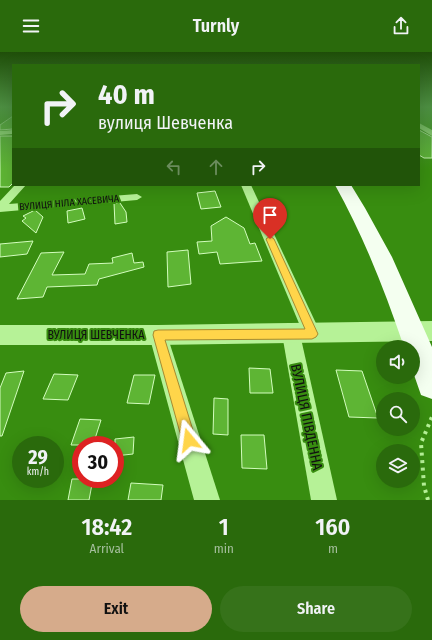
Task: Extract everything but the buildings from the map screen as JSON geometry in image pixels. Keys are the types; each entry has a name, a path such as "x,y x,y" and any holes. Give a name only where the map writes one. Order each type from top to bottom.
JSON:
{"highway":[{"path":"344,186 422,331 432,384"}],"street":[{"path":"423,128 432,134"},
{"path":"0,133 12,132"},
{"path":"2,204 20,186"},
{"path":"246,186 312,334"},
{"name":"ВУЛИЦЯ НІЛА ХАСЕВИЧА","path":"2,204 137,197"},
{"name":"ВУЛИЦЯ ШЕВЧЕНКА","path":"0,335 312,334 422,331"},
{"name":"ВУЛИЦЯ ПІВДЕННА","path":"290,334 324,500"},
{"path":"158,335 207,500"}],"path":[{"path":"428,500 424,486 421,443 432,417"}],"route":[{"path":"189,440 158,335 312,334 270,239"}]}
